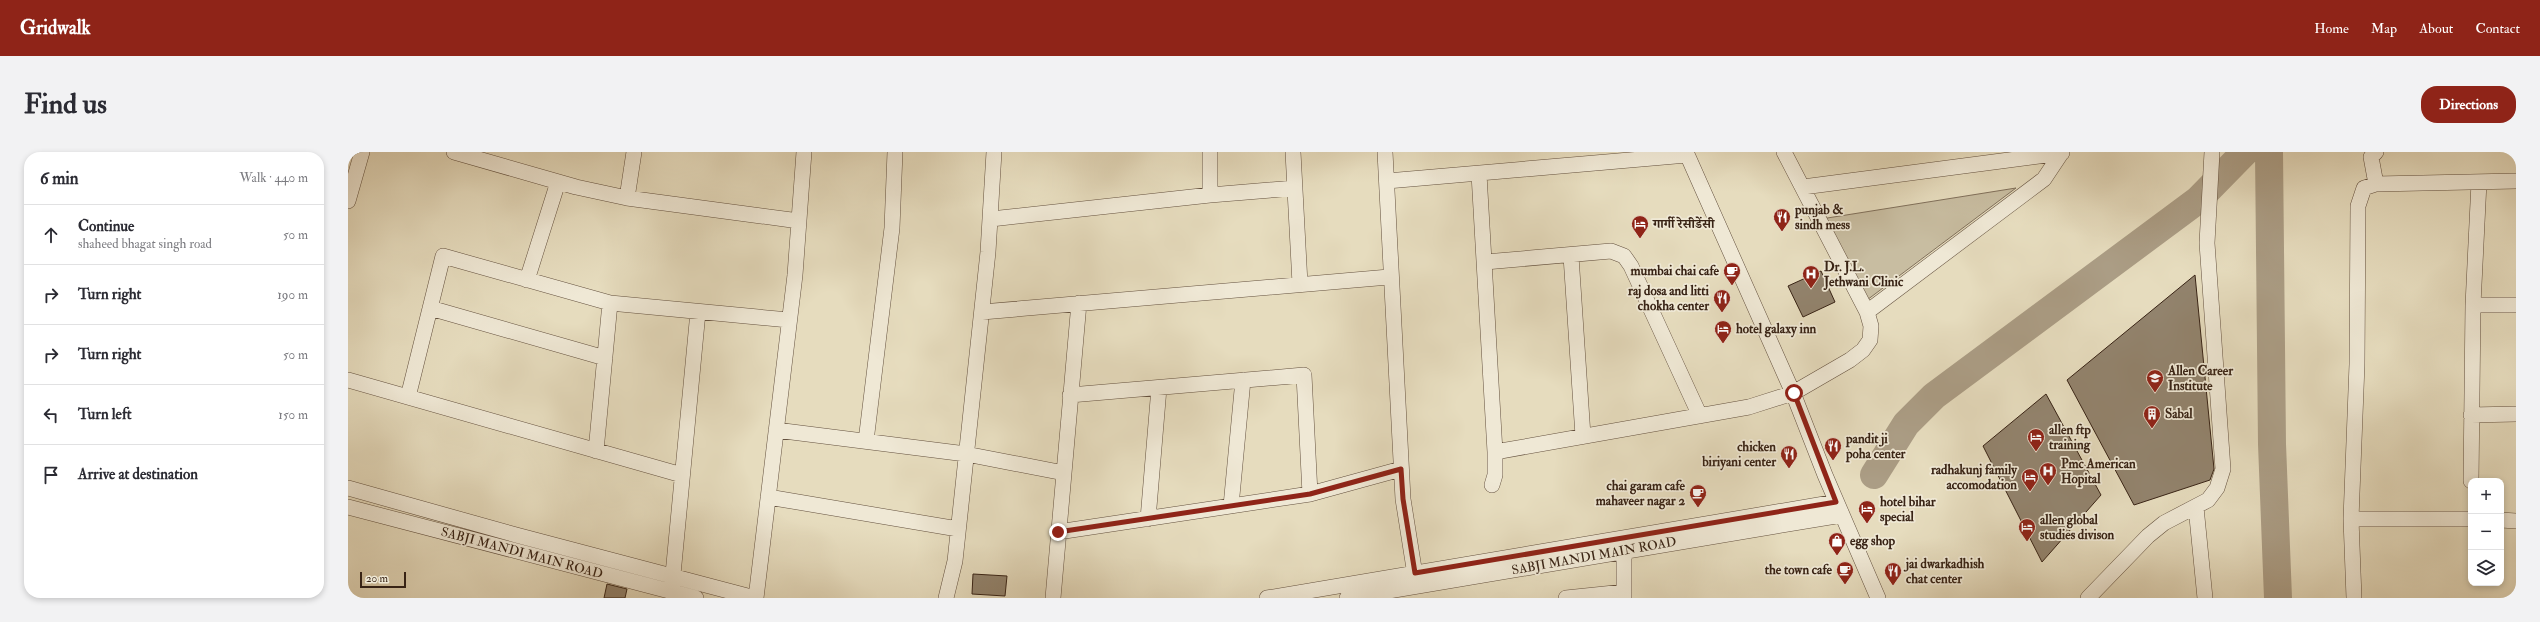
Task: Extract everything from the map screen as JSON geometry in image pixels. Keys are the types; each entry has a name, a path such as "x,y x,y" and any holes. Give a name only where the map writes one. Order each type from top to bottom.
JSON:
{"street":[{"path":"348,201 362,152"},
{"path":"454,152 479,155 558,182 627,198 799,221"},
{"path":"627,198 634,152"},
{"path":"348,488 756,598 789,320 804,152"},
{"path":"866,441 892,228 895,152"},
{"path":"946,598 955,561 982,312 991,219 994,152"},
{"path":"1210,152 1210,195"},
{"path":"1293,152 1300,284"},
{"path":"1267,598 1416,580 1403,499 1390,277 1385,152"},
{"path":"1495,452 1749,407 1794,393 1850,360 1863,350 1870,340 1871,326 1867,312 1784,152"},
{"path":"1803,187 2062,152"},
{"path":"1867,312 2044,179 2062,152"},
{"path":"2376,152 2372,157 2376,184"},
{"path":"1387,181 1480,174 1686,153 1794,393 1839,508 1878,598"},
{"path":"2088,598 2148,536 2164,523 2208,500 2217,488 2223,469 2207,243 2212,153"},
{"path":"1480,174 1495,452 1495,475 1492,485"},
{"path":"2354,598 2351,519 2357,364 2358,206 2364,188 2376,184 2516,181"},
{"path":"527,280 558,182"},
{"path":"2471,478 2473,305 2479,182"},
{"path":"991,219 1210,195 1295,188"},
{"path":"1485,262 1571,256 1611,251 1624,256 1632,266 1700,416"},
{"path":"408,397 443,256 610,303 789,320"},
{"path":"1571,256 1584,436"},
{"path":"982,312 1390,277"},
{"path":"596,451 610,303"},
{"path":"1053,598 1078,303"},
{"path":"2473,305 2516,306"},
{"path":"430,308 605,358"},
{"path":"672,592 672,576 698,312"},
{"path":"1070,395 1304,375 1310,494"},
{"path":"348,380 682,475"},
{"path":"1231,506 1243,380"},
{"path":"1148,519 1159,388"},
{"path":"2471,415 2516,414"},
{"path":"776,430 966,454 1064,473"},
{"path":"1058,532 1310,494 1401,469"},
{"path":"768,497 958,529"},
{"name":"SABJI MANDI MAIN ROAD","path":"348,507 696,598"},
{"path":"2196,507 2196,525 2204,594"},
{"name":"SABJI MANDI MAIN ROAD","path":"1346,598 1416,580 1839,508"},
{"path":"2351,519 2468,519"},
{"path":"2504,520 2516,521"},
{"path":"1566,598 1624,595 1624,544"}],"shaded area":[{"path":"2016,188 1863,303 1821,219"}],"building":[{"path":"1821,271 1835,302 1803,317 1788,286"},
{"name":"Sabal","path":"2195,275 2214,469 2210,480 2134,505 2067,380"},
{"path":"2046,394 2101,495 2042,562 1983,446"},
{"path":"973,574 1007,576 1005,596 972,594"},
{"path":"607,584 627,589 625,598 604,598"}],"waterway":[{"path":"1874,475 1906,424 1934,396 2198,200 2245,152"},
{"path":"2269,152 2272,444 2278,598"}],"place":[{"name":"punjab & sindh mess","path":"1782,232"},
{"name":"गार्गी रेसीडेंसी","path":"1640,239"},
{"name":"mumbai chai cafe","path":"1732,286"},
{"name":"Dr. J.L. Jethwani Clinic","path":"1811,289"},
{"name":"raj dosa and litti chokha center","path":"1722,313"},
{"name":"hotel galaxy inn","path":"1723,344"},
{"name":"Allen Career Institute","path":"2155,393"},
{"name":"Sabal","path":"2152,429"},
{"name":"allen ftp training","path":"2036,452"},
{"name":"pandit ji poha center","path":"1833,461"},
{"name":"chicken biriyani center","path":"1789,469"},
{"name":"Pmc American Hopital","path":"2048,486"},
{"name":"radhakunj family accomodation","path":"2030,492"},
{"name":"chai garam cafe mahaveer nagar 2","path":"1698,508"},
{"name":"hotel bihar special","path":"1867,524"},
{"name":"allen global studies divison","path":"2027,542"},
{"name":"egg shop","path":"1837,556"},
{"name":"the town cafe","path":"1845,585"},
{"name":"jai dwarkadhish chat center","path":"1893,586"}],"route":[{"path":"1058,532 1310,494 1401,469 1403,499 1415,573 1836,502 1794,393"}]}
